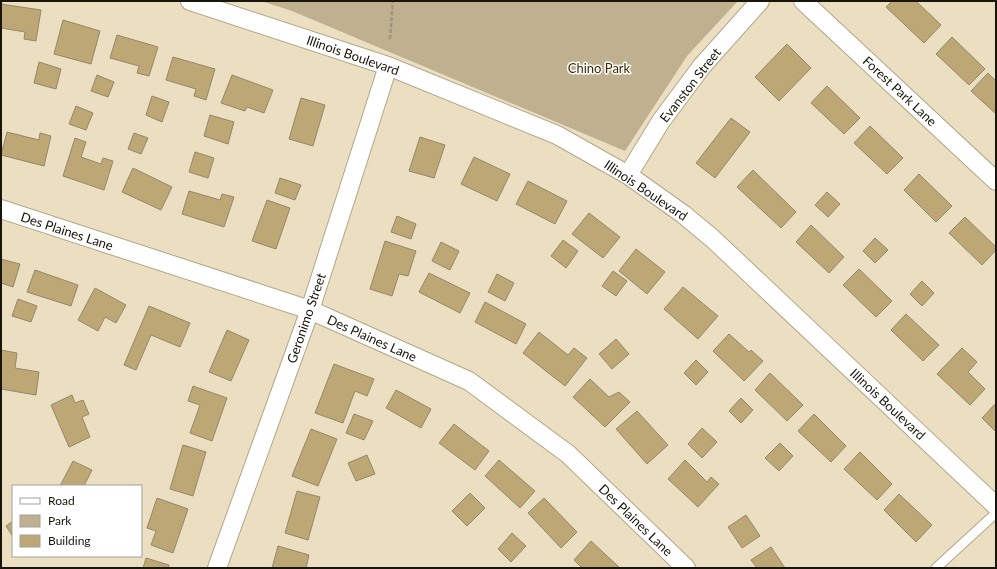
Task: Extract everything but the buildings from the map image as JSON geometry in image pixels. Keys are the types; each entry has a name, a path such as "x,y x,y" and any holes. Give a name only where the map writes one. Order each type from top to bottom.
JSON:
{"street":[{"name":"Illinois Boulevard","path":"190,1 388,66 557,135 628,175 684,214 713,239 996,506"},
{"name":"Evanston Street","path":"628,175 661,121 702,66 760,1"},
{"name":"Forest Park Lane","path":"803,1 996,181"},
{"name":"Geronimo Street","path":"217,568 310,310 388,66"},
{"name":"Des Plaines Lane","path":"1,210 310,310 469,381 568,454 686,568"}],"lane":[{"path":"936,568 996,513"}],"path":[{"path":"390,39 393,1"}],"green space":[{"name":"Chino Park","path":"261,1 738,1 687,56 625,151 292,11"}]}
